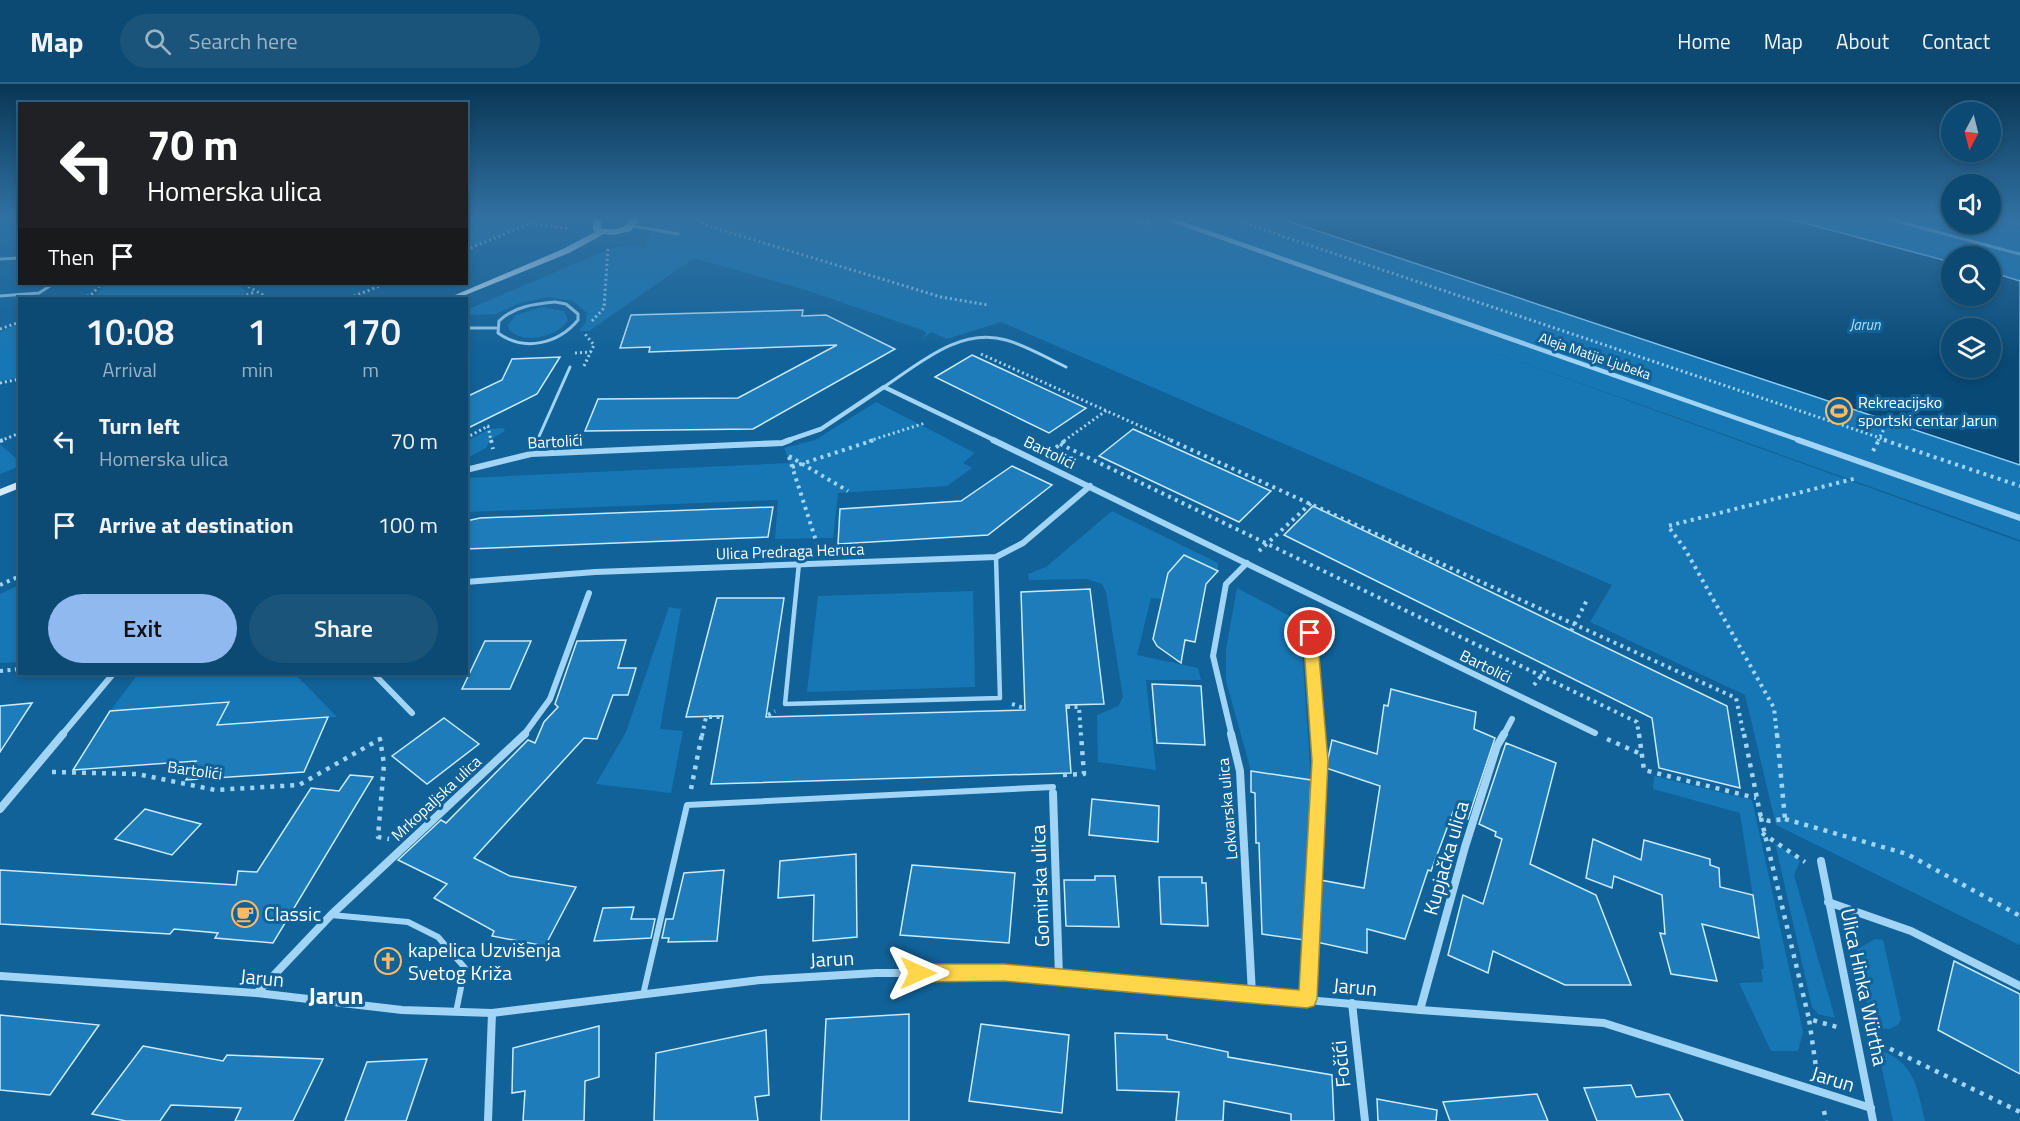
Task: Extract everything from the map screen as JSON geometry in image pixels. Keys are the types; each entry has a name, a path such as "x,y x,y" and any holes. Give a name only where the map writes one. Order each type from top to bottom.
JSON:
{"street":[{"path":"454,297 529,265"},
{"name":"Aleja Matije Ljubeka","path":"1301,265 2020,518"},
{"name":"Bartolići","path":"468,469 531,454 782,443 821,429 884,387 1595,733"},
{"path":"0,493 18,485"},
{"name":"Ulica Predraga Heruca","path":"468,582 573,573 996,557 1023,543 1090,486"},
{"name":"Lokvarska ulica","path":"1247,563 1226,584 1213,656 1240,771 1252,994"},
{"name":"Mrkopaljska ulica","path":"257,993 331,915 528,731 550,699 589,593"},
{"path":"1307,999 1320,761 1310,633"},
{"path":"0,809 112,675"},
{"path":"375,675 412,713"},
{"name":"Kupjačka ulica","path":"1420,1010 1465,847 1497,746 1512,719"},
{"name":"Gomirska ulica","path":"1053,790 1059,977"},
{"name":"Ulica Hinka Würtha","path":"1821,861 1873,1121"},
{"path":"1828,902 1911,931 2020,986"},
{"name":"Jarun","path":"0,976 257,993 402,1010 492,1013 760,980 876,973 1004,973 1420,1010 1604,1023 1871,1108"},
{"name":"Fočići","path":"1352,1004 1365,1121"},
{"path":"488,1121 492,1013"}],"lane":[{"path":"0,296 39,293 51,285"},
{"path":"535,303 566,304 578,314 574,327 545,341 510,342 498,333 496,328 506,314 535,303"},
{"path":"468,328 496,328"},
{"path":"884,387 953,344 979,337 1005,340 1066,367"},
{"path":"531,454 570,366"},
{"path":"799,563 785,704 1000,698 996,557"},
{"path":"643,995 687,805 1053,790"},
{"path":"331,915 408,922 438,937 465,968 456,1012"}],"path":[{"path":"590,324 604,308 606,265"},
{"path":"837,265 931,294 988,305"},
{"path":"1369,265 2020,486"},
{"path":"85,297 92,295 100,285"},
{"path":"246,285 265,297"},
{"path":"352,297 382,285"},
{"path":"240,297 256,291"},
{"path":"0,329 18,323"},
{"path":"583,332 594,345 584,367"},
{"path":"972,350 1736,698 1761,818 1762,833 1809,1019"},
{"path":"0,383 18,379"},
{"path":"1038,461 1107,410"},
{"path":"792,467 893,432 947,417"},
{"path":"468,437 489,426 494,450"},
{"path":"1877,442 1885,427"},
{"path":"0,441 18,434"},
{"path":"782,443 823,562"},
{"path":"1060,444 1637,722 1644,770 1756,798"},
{"path":"788,456 848,491"},
{"path":"1785,819 1774,708 1685,549 1668,526 1857,478"},
{"path":"1247,563 1311,503"},
{"path":"0,585 18,577"},
{"path":"1572,631 1588,598"},
{"path":"1524,699 1549,666"},
{"path":"0,671 18,669"},
{"path":"1053,790 1052,776 1084,774 1079,707 1067,707"},
{"path":"687,805 706,717 722,717"},
{"path":"1595,733 1642,754"},
{"name":"Bartolići","path":"30,772 137,774 215,790 298,785 380,739 384,765 378,837 409,843"},
{"path":"1761,818 1768,821 1785,819 1907,854 2020,916"},
{"path":"1762,833 1823,874"},
{"path":"1927,1066 2020,1112"}],"shaded area":[{"path":"571,265 683,265 589,331 579,331 586,322 587,313 573,301 549,297 520,303 496,314 468,315 468,309"},
{"path":"720,265 1941,265 1941,306 2001,306 2001,265 2020,265 2020,540 1454,338 2020,542 2020,945 1776,825 1745,695 1590,622 1612,585 1001,322 947,339 931,332 923,339 926,333 806,290"},
{"path":"105,285 237,285 247,292 234,297 92,297"},
{"path":"542,307 564,311 568,320 557,331 540,337 523,337 509,330 508,325 516,315"},
{"path":"18,324 18,377 0,381 0,332"},
{"path":"876,402 975,453 963,463 972,468 947,486 838,493 833,538 775,539 778,500 468,512 468,478 790,463 784,448 815,440"},
{"path":"503,428 505,431 490,440 486,448 468,457 468,440 490,429"},
{"path":"0,444 18,460 18,467 0,474"},
{"path":"1112,511 1218,563 1218,571 1184,555 1168,573 1162,599 1151,598 1137,655 1198,668 1201,680 1146,680 1156,770 1098,762 1097,715 1118,706 1123,697 1106,592 1102,584 1087,579 1029,580 1028,574 1046,567"},
{"path":"18,585 18,662 0,663 0,594"},
{"path":"1237,588 1322,633 1301,633 1311,780 1251,771 1226,681 1226,649"},
{"path":"973,591 975,687 807,692 818,596"},
{"path":"669,607 681,609 660,729 683,731 671,793 596,784 626,732"},
{"path":"137,675 296,675 337,717 217,725 228,702 110,711"},
{"path":"1654,776 1752,800 1803,1032 1798,1051 1771,1051 1739,983 1763,982 1761,969 1764,969 1740,813 1653,789"},
{"path":"1775,843 1800,861 1794,875 1835,1018 1818,1014 1812,1007"},
{"path":"1875,939 1883,940 1901,1019 1898,1025 1889,1029 1872,1028 1857,953 1858,949"},
{"path":"1878,1050 1900,1061 1907,1069 1916,1087 1925,1121 1893,1121"}],"water":[{"name":"Jarun","path":"1421,265 1941,265 1941,306 2001,306 2001,275 2020,281 2020,465"}],"building":[{"path":"803,310 802,316 826,315 895,349 753,429 585,431 598,399 738,398 837,345 649,352 650,347 620,348 631,315"},
{"path":"972,355 1086,408 1049,433 935,377"},
{"path":"560,357 537,394 468,428 468,396 502,380 512,359"},
{"path":"1133,429 1271,491 1239,522 1099,456"},
{"path":"1012,466 1052,485 988,535 838,544 840,509 961,501"},
{"path":"1313,506 1727,706 1740,788 1659,768 1652,718 1284,535"},
{"path":"773,507 768,537 468,549 468,521 480,518"},
{"path":"1184,555 1218,571 1206,584 1195,642 1185,640 1181,663 1157,646 1153,639 1168,573"},
{"path":"1090,589 1104,704 1066,705 1071,773 711,784 723,716 686,717 717,598 784,598 766,717 1025,710 1021,592"},
{"path":"626,640 618,668 636,668 628,695 613,695 597,739 584,738 474,858 510,876 576,887 545,946 492,936 494,931 434,898 447,884 398,860 441,820 446,823 528,740 535,743 544,722 558,707 555,704 577,641"},
{"path":"485,641 531,641 510,689 462,689"},
{"path":"1152,684 1201,686 1205,745 1157,743"},
{"path":"1391,689 1476,712 1474,729 1495,738 1468,819 1453,812 1431,871 1428,870 1405,939 1367,929 1367,953 1316,942 1320,880 1364,888 1380,786 1326,768 1332,740 1377,754 1384,705 1388,706"},
{"path":"229,702 217,725 328,717 304,772 186,780 196,761 73,770 110,711"},
{"path":"32,703 0,752 0,706"},
{"path":"444,718 479,744 427,784 392,756"},
{"path":"1506,743 1556,763 1530,864 1596,895 1631,985 1565,985 1493,951 1488,973 1448,955 1463,895 1483,904 1502,839 1495,836 1496,832 1479,824"},
{"path":"1251,771 1311,780 1304,940 1262,934 1259,843 1256,843 1255,793 1251,792"},
{"path":"350,775 373,777 273,943 215,938 218,933 174,929 170,934 0,924 0,870 236,885 238,871 257,872 311,788 339,791"},
{"path":"1092,799 1159,806 1158,842 1089,835"},
{"path":"145,809 201,824 172,855 115,839"},
{"path":"1593,839 1641,860 1644,840 1710,859 1710,865 1719,868 1720,887 1753,895 1759,938 1702,924 1717,981 1671,974 1660,933 1665,934 1662,895 1614,876 1612,888 1586,878"},
{"path":"856,854 857,937 813,941 814,895 778,898 780,861"},
{"path":"912,865 1015,873 1009,943 900,935"},
{"path":"724,870 717,941 668,942 669,938 662,938 666,919 673,919 684,873"},
{"path":"1095,876 1115,876 1119,927 1066,926 1064,880 1095,880"},
{"path":"1159,877 1202,877 1202,883 1206,883 1208,926 1161,924"},
{"path":"634,907 631,919 655,919 651,938 594,941 603,908"},
{"path":"1954,961 2020,994 2020,1074 1938,1030"},
{"path":"909,1014 909,1121 821,1121 826,1019"},
{"path":"0,1015 99,1025 50,1095 0,1090"},
{"path":"981,1024 1069,1035 1062,1113 969,1101"},
{"path":"599,1026 599,1077 585,1081 584,1121 523,1121 525,1091 512,1093 513,1048"},
{"path":"766,1030 769,1095 755,1097 758,1121 654,1121 656,1053"},
{"path":"1115,1033 1167,1035 1167,1039 1228,1052 1228,1057 1332,1075 1334,1121 1291,1121 1291,1114 1224,1101 1223,1121 1176,1121 1179,1092 1117,1090"},
{"path":"143,1046 223,1061 227,1055 323,1059 293,1121 235,1121 241,1108 171,1105 160,1121 126,1121 92,1114"},
{"path":"427,1059 406,1121 345,1121 367,1062"},
{"path":"1631,1085 1636,1097 1669,1094 1683,1121 1597,1121 1584,1088"},
{"path":"1537,1094 1548,1121 1450,1121 1443,1102"},
{"path":"1377,1099 1437,1110 1436,1121 1378,1121"}],"place":[{"name":"Rekreacijsko sportski centar Jarun","path":"1839,411"},
{"name":"Classic","path":"245,914"},
{"name":"kapelica Uzvišenja Svetog Križa","path":"388,961"}],"district":[{"name":"Jarun","path":"336,996"}],"route":[{"path":"918,973 1004,973 1307,999 1320,761 1310,633"}]}
